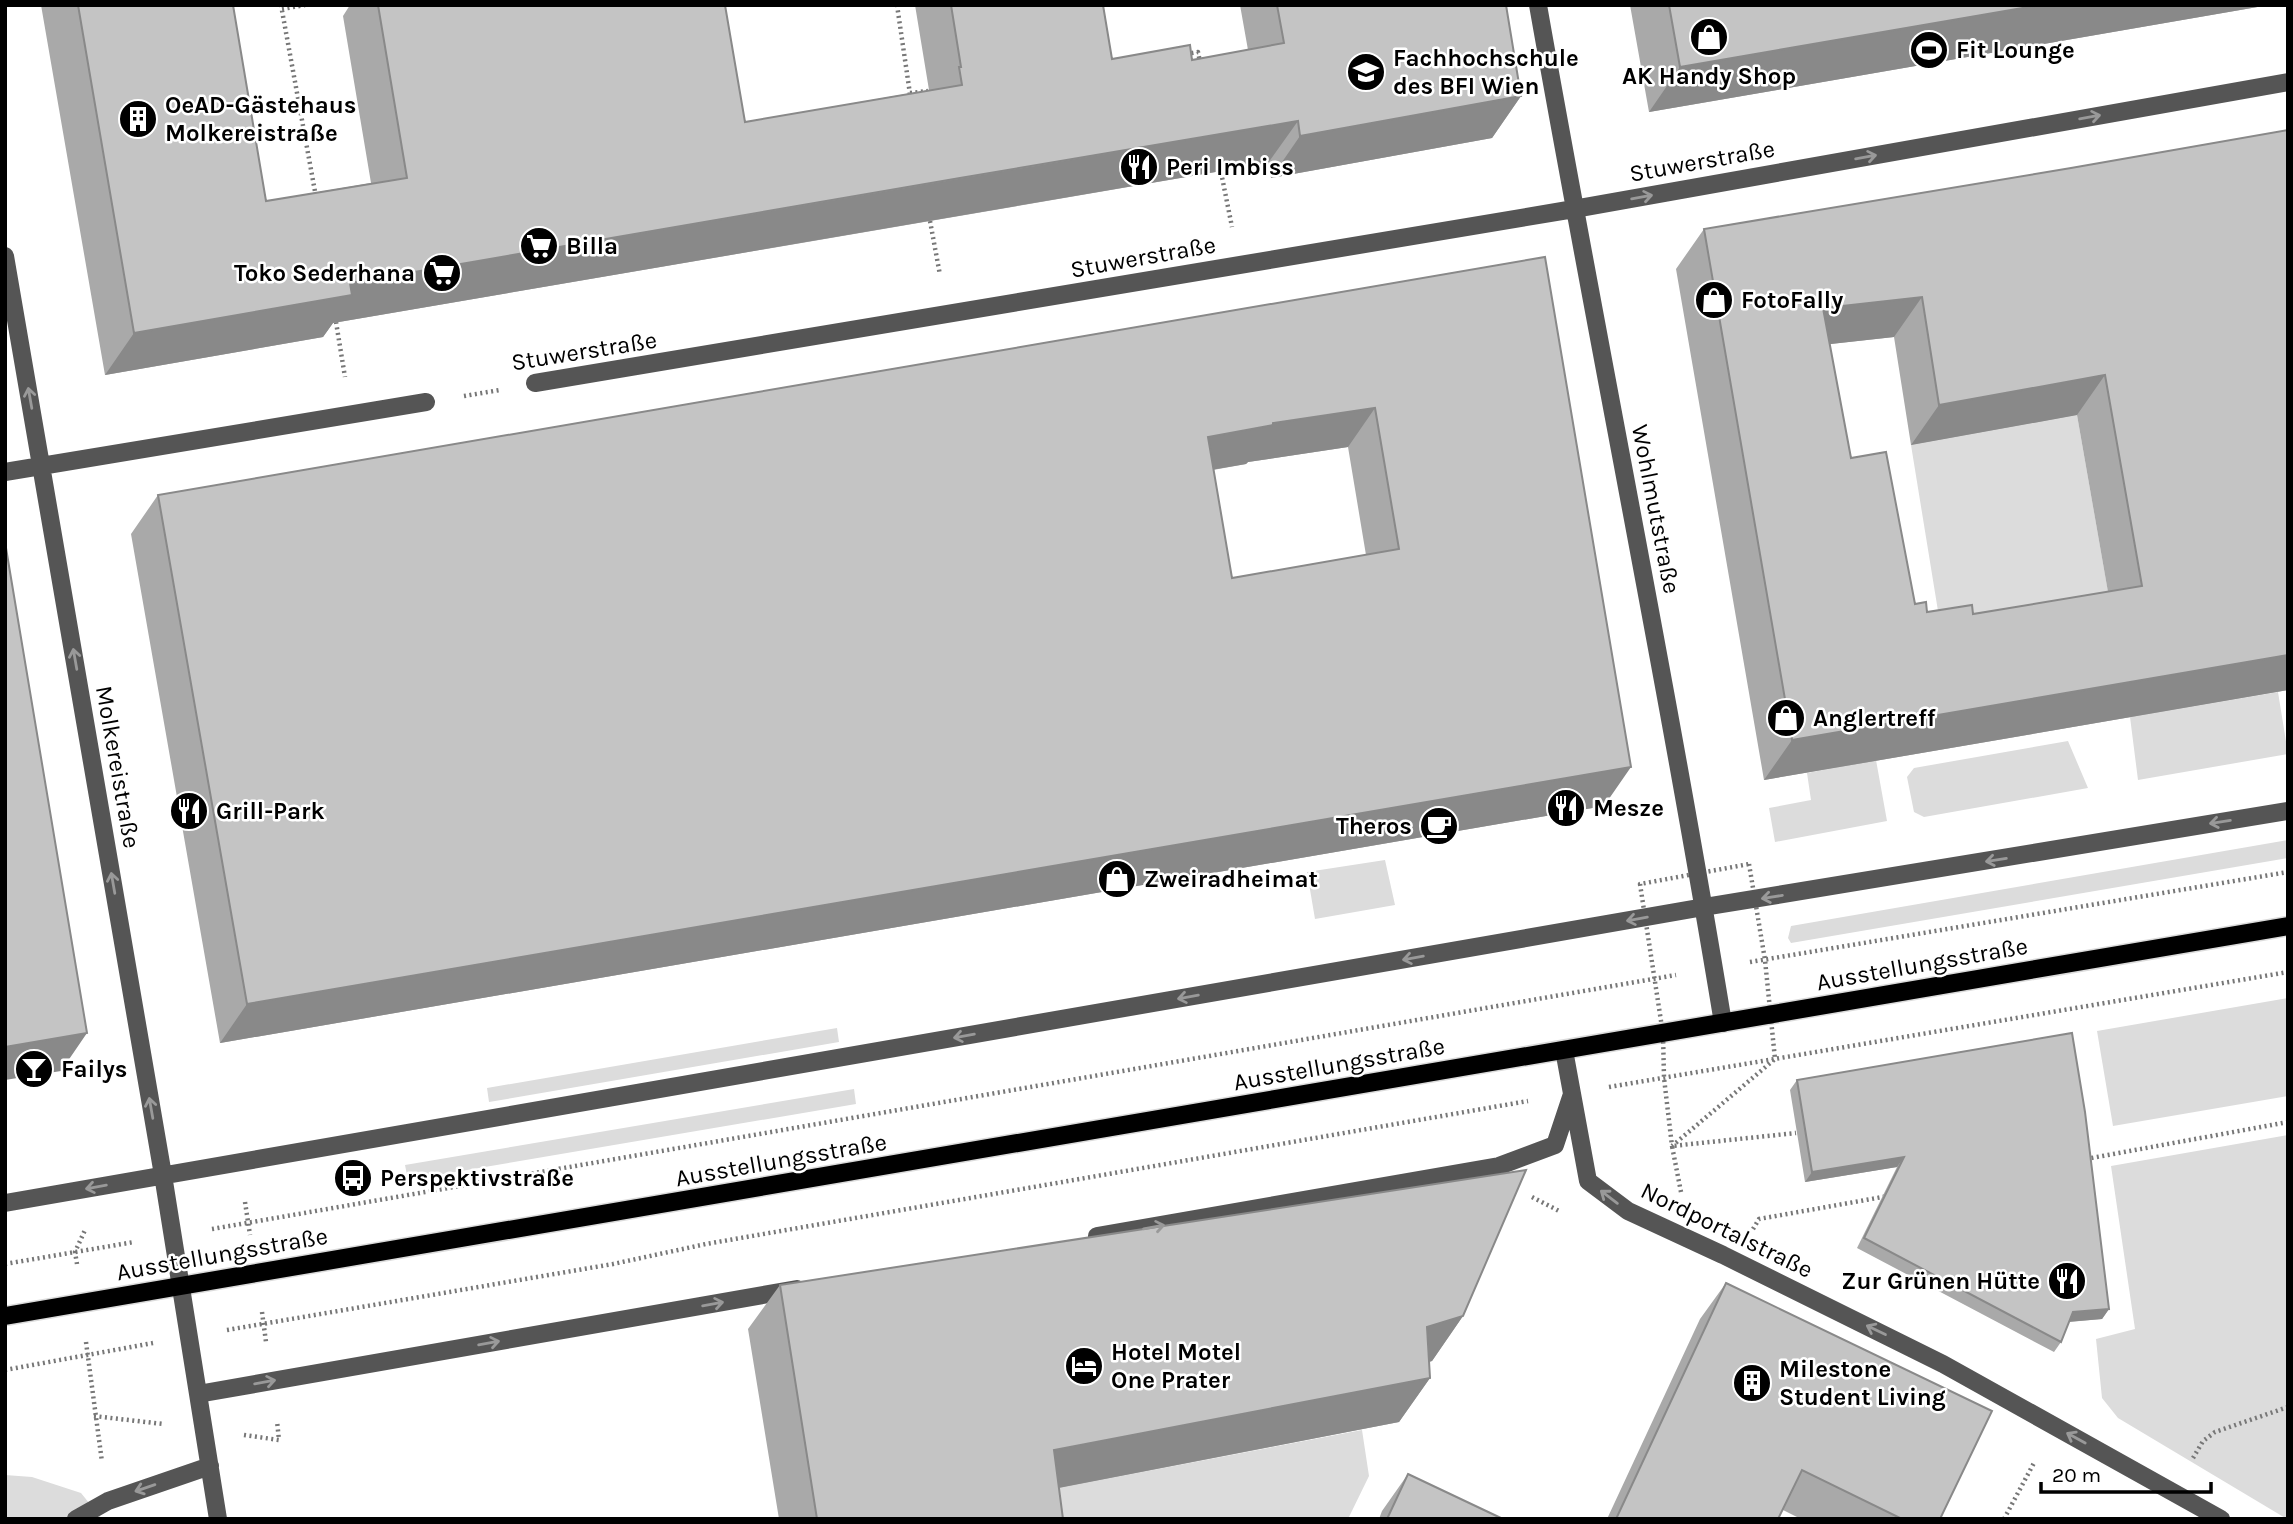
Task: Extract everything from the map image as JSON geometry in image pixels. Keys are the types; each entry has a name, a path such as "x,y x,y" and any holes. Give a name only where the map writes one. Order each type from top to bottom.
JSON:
{"main road":[{"name":"Ausstellungsstraße","path":"5,1316 2288,926"}],"street":[{"name":"Wohlmutstraße","path":"1538,5 1683,782 1723,1023"},
{"name":"Stuwerstraße","path":"535,383 1574,209 2288,82"},
{"name":"Molkereistraße","path":"5,256 163,1175 218,1519"},
{"path":"5,472 426,402"},
{"path":"5,1203 1704,907 2288,811"},
{"path":"1076,1240 1499,1166 1555,1145 1572,1094 1564,1050"},
{"name":"Nordportalstraße","path":"1572,1094 1588,1181 1628,1211 1943,1364 2221,1519"},
{"path":"198,1394 817,1286"},
{"path":"76,1519 108,1501 210,1466"}],"path":[{"path":"305,5 281,7 317,201"},
{"path":"897,5 911,106"},
{"path":"1185,54 1198,52 1200,66"},
{"path":"910,93 936,90"},
{"path":"1219,159 1239,266"},
{"path":"930,220 947,316"},
{"path":"336,322 351,415"},
{"name":"Stuwerstraße","path":"426,402 535,383"},
{"path":"5,1264 2288,872"},
{"path":"5,1370 614,1264 720,1241 2288,972"},
{"path":"2084,1159 2288,1122"},
{"path":"1668,1231 1685,1214 1672,1146 1796,1133"},
{"path":"1525,1194 1573,1217"},
{"path":"1749,1235 1759,1219 1895,1194"},
{"path":"2173,1492 2203,1441 2216,1432 2288,1407"},
{"path":"276,1414 279,1440"},
{"path":"2004,1519 2054,1426"}],"shaded area":[{"path":"2077,415 2114,626 1945,654 1911,445"},
{"path":"2278,692 2288,754 2138,780 2130,717"},
{"path":"2068,741 2088,788 1924,817 1914,812 1907,777 1914,768"},
{"path":"1876,760 1887,821 1775,842 1769,808 1811,800 1807,773"},
{"path":"2288,840 2288,858 1791,943 1788,938 1791,926"},
{"path":"1385,860 1395,905 1315,919 1307,872"},
{"path":"2288,998 2288,1096 2113,1126 2097,1031"},
{"path":"837,1028 839,1042 489,1102 487,1088"},
{"path":"854,1089 856,1104 408,1180 405,1165"},
{"path":"2288,1135 2287,1519 2118,1418 2102,1398 2096,1339 2135,1329 2111,1166"},
{"path":"1362,1430 1369,1476 1348,1519 1026,1519 1022,1495"},
{"path":"5,1475 32,1477 81,1493 102,1519 5,1519"}],"building":[{"path":"78,5 233,5 266,201 407,178 378,5 725,5 745,122 962,85 951,5 1103,5 1112,59 1190,45 1192,60 1284,43 1277,5 1506,5 1521,96 1300,136 1298,121 960,178 350,283 352,295 134,333"},
{"path":"1669,5 2040,5 1680,67"},
{"path":"2288,130 2288,655 1792,740 1704,229","holes":["1922,297 1939,405 2105,375 2142,586 1973,614 1972,605 1927,612 1926,602 1915,604 1886,452 1851,458 1823,308"]},
{"path":"1545,257 1631,767 247,1004 158,495","holes":["1375,408 1399,549 1232,578 1208,437 1273,423"]},
{"path":"5,542 87,1033 5,1047"},
{"path":"2072,1033 2085,1112 2109,1309 2073,1312 2061,1342 1864,1238 1904,1157 1812,1172 1797,1080"},
{"name":"Hotel Motel One Prater","path":"1526,1170 1463,1316 1427,1327 1430,1378 1054,1450 1063,1519 817,1519 780,1285"},
{"name":"Milestone Student Living","path":"1726,1283 1992,1411 1940,1519 1902,1519 1802,1470 1778,1519 1616,1519"},
{"path":"1408,1474 1503,1519 1387,1519"}],"place":[{"name":"AK Handy Shop","path":"1709,37"},
{"name":"Fit Lounge","path":"1929,50"},
{"name":"Fachhochschule des BFI Wien","path":"1366,72"},
{"name":"OeAD-Gästehaus Molkereistraße","path":"138,119"},
{"name":"Peri Imbiss","path":"1139,167"},
{"name":"Billa","path":"539,246"},
{"name":"Toko Sederhana","path":"442,273"},
{"name":"FotoFally","path":"1714,300"},
{"name":"Anglertreff","path":"1786,718"},
{"name":"Mesze","path":"1566,808"},
{"name":"Grill-Park","path":"189,811"},
{"name":"Theros","path":"1439,826"},
{"name":"Zweiradheimat","path":"1117,879"},
{"name":"Failys","path":"34,1069"},
{"name":"Perspektivstraße","path":"353,1178"},
{"name":"Zur Grünen Hütte","path":"2067,1281"},
{"name":"Hotel Motel One Prater","path":"1084,1366"},
{"name":"Milestone Student Living","path":"1752,1383"}]}
